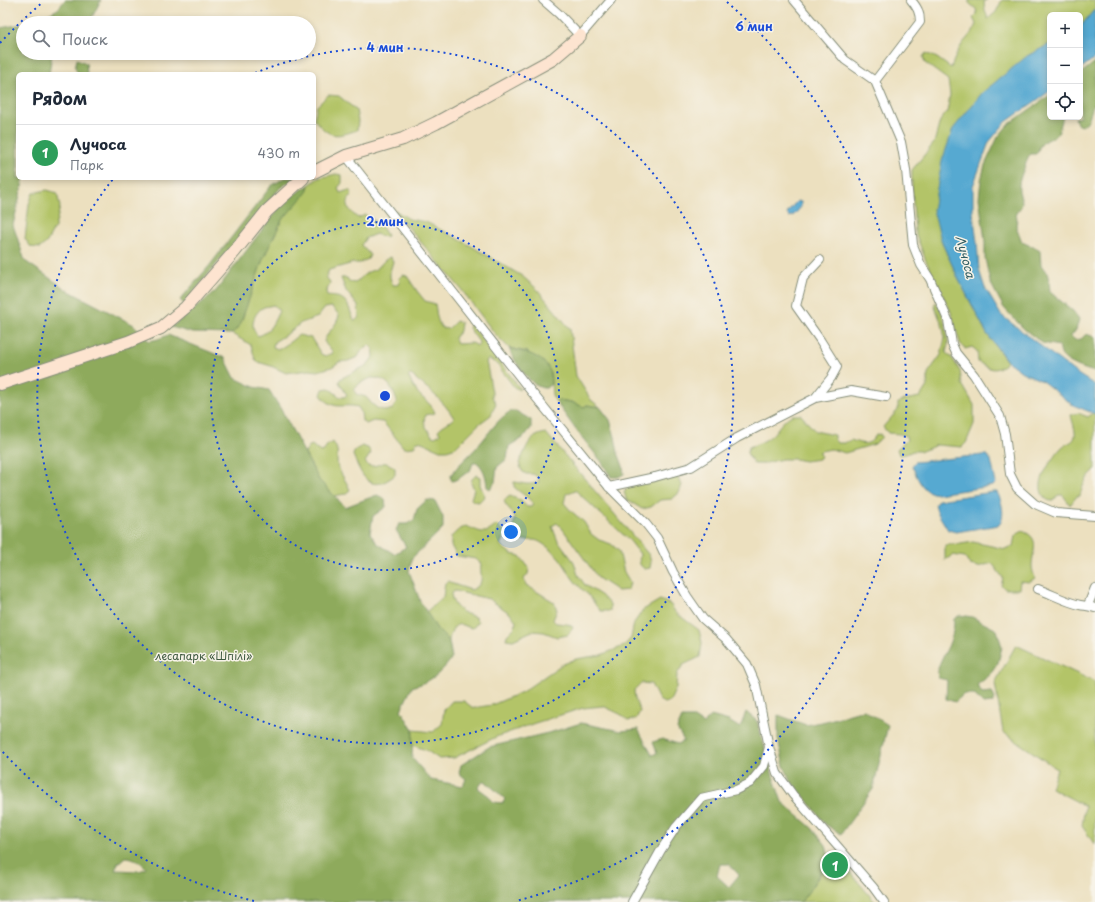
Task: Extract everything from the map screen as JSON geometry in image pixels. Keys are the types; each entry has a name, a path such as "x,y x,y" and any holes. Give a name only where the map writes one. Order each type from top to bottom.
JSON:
{"street":[{"path":"544,0 580,36"},
{"path":"316,171 346,156 403,139 436,123 553,59 580,36 611,0"},
{"path":"794,0 845,60 875,81 900,142 906,170 914,244 921,265 930,279 948,320 952,344 956,354 974,375 1000,416 1005,434 1010,474 1017,488 1035,504 1056,513 1095,516"},
{"path":"875,81 920,22 920,15 917,7 911,0"},
{"path":"346,156 530,390 609,487 646,524 657,538 683,590 703,618 726,639 747,664 756,685 769,747 777,773 793,795 863,875 884,902"},
{"path":"0,384 121,344 161,328 186,307 236,251 267,211 301,180"},
{"path":"815,398 831,378 837,367 796,306 803,278 820,260"},
{"path":"609,487 691,467 737,438 815,398 851,390 886,397"},
{"path":"1038,589 1080,605 1092,606 1095,588"},
{"path":"632,902 661,850 676,827 701,798 736,790 750,783 764,766 769,747"}],"green space":[{"path":"65,0 101,0 93,16 45,16 58,9"},
{"path":"969,0 987,0 984,2 988,19 996,12 1002,0 1095,0 1095,9 1083,23 1083,12 1047,12 1047,46 1027,56 942,243 987,334 1007,362 996,369 990,368 978,362 977,351 972,347 965,349 960,343 951,312 926,261 915,232 912,170 934,143 940,121 947,112 950,95 948,80 925,63 923,57 926,53 937,58 951,68 959,49 976,24 973,18 977,14 976,9 969,3"},
{"name":"лесапарк «Шпілі»","path":"16,25 16,60 51,60 49,72 16,72 16,180 24,180 13,225 25,261 67,290 134,325 149,341 168,335 225,358 235,378 254,387 269,390 319,480 345,507 377,495 385,499 386,507 373,516 370,533 377,543 394,554 406,547 396,530 399,524 407,524 414,520 417,509 427,500 435,501 443,517 443,528 412,558 409,571 420,601 437,629 449,641 452,658 435,676 412,687 401,710 413,730 412,758 431,780 463,786 466,779 459,773 461,765 489,747 552,732 581,723 621,731 638,729 652,755 657,753 653,742 662,739 678,744 684,741 677,729 682,718 694,718 703,724 711,716 729,721 740,728 746,712 757,721 782,802 812,828 826,845 829,858 801,902 0,902 0,28","holes":["484,780 505,799 503,803 493,802 489,796 478,788","125,857 137,860 146,868 140,871 115,870 118,863","720,864 729,864 739,875 729,887 717,876"]},
{"path":"77,60 79,60 86,63 87,72 77,72 75,67"},
{"path":"1095,62 1095,105 1093,106 1088,121 1082,126 1077,124 1076,120 1083,120 1083,72"},
{"path":"328,95 339,96 356,110 358,121 357,130 337,135 328,132 316,121 317,106"},
{"path":"1047,97 1047,120 1062,120 1056,135 1042,144 1036,154 1031,154 1028,157 1019,183 1022,203 1020,209 1016,213 1016,226 1022,242 1040,251 1041,265 1047,273 1050,292 1073,311 1079,319 1076,330 1071,336 1075,340 1081,339 1086,334 1095,337 1095,372 1072,364 1064,359 1060,352 1059,346 1042,343 1024,329 1004,308 990,282 985,258 985,240 979,198 981,180 985,165 998,137 1008,125"},
{"path":"336,174 342,175 342,183 338,188 340,193 349,190 352,194 347,206 358,218 365,215 375,221 381,226 387,236 384,237 376,234 366,238 361,245 370,255 368,259 360,263 353,263 329,270 326,277 330,282 326,292 327,296 343,299 355,321 359,317 358,306 346,291 341,278 347,278 350,282 355,283 368,272 376,269 391,257 393,262 390,276 393,285 400,283 399,278 403,275 407,276 425,301 435,304 438,320 442,328 448,329 456,321 461,323 460,331 454,338 457,344 472,343 478,346 479,342 469,328 471,324 519,387 519,390 514,387 497,364 489,359 486,361 492,397 496,403 491,415 479,424 456,447 447,450 440,450 417,441 414,447 404,448 383,422 373,421 366,424 362,421 361,412 358,407 334,405 321,395 323,389 329,388 340,397 347,395 339,382 340,379 367,365 374,356 373,349 369,345 362,350 358,357 348,361 339,362 332,367 318,371 309,370 286,373 258,362 255,359 251,345 232,334 240,325 263,259 282,220 307,192 309,185 316,180","holes":["274,305 279,311 275,319 269,329 258,336 255,332 253,324 255,316 264,307","332,307 339,315 324,341 333,353 325,356 321,354 311,338 299,335 281,348 278,349 273,347 274,342 301,323 318,317 325,308","411,375 434,395 454,418 440,428 438,430 440,434 435,437 432,436 424,421 426,415 435,413 434,410 418,393 408,376","371,378 381,379 391,387 397,401 393,409 386,411 377,408 366,397 356,394 354,390 360,383"]},
{"path":"281,180 293,180 281,187 259,212 184,304 180,300 210,265 271,186"},
{"path":"309,185 307,192 282,220 263,259 240,325 232,334 193,333 171,327 216,291 283,202"},
{"path":"47,190 57,193 60,207 55,227 47,242 40,248 31,247 25,239 29,204 33,193"},
{"path":"395,210 409,219 426,222 466,243 522,276 537,289 570,329 576,376 591,400 600,407 587,405 584,407 571,402 559,400 556,402 552,395 550,371 527,352 509,348 495,334 461,289"},
{"path":"936,302 943,316 946,327 948,343 946,353 952,358 960,371 962,384 974,405 974,424 966,443 962,447 937,445 922,451 913,451 899,455 897,449 907,440 906,436 888,433 883,427 898,410 898,403 904,400 920,397 927,386 928,373 941,355 945,338 942,324 934,305"},
{"path":"509,348 532,355 543,361 550,371 551,384 546,388 543,388 531,381 517,364"},
{"path":"559,400 571,402 584,407 587,405 600,407 610,420 624,474 618,477 611,477 601,461 556,402"},
{"path":"511,411 516,411 531,420 531,428 524,437 509,446 507,459 497,467 495,482 490,489 487,487 485,474 478,463 473,463 470,471 452,481 450,477 456,469 497,423"},
{"path":"1094,412 1095,470 1085,482 1080,496 1077,496 1070,505 1063,495 1058,495 1053,501 1047,500 1042,493 1041,482 1046,469 1054,457 1062,447 1072,442 1075,436 1071,415 1078,413 1088,417"},
{"path":"792,415 801,415 815,431 834,435 834,439 837,443 844,443 851,440 865,444 871,441 876,435 880,434 882,437 875,444 845,453 831,449 821,451 818,453 821,456 819,459 805,461 782,459 762,464 754,464 747,453 749,447 768,438 784,421"},
{"path":"546,433 649,555 651,562 650,568 645,569 640,563 640,554 630,541 575,490 566,494 564,503 584,522 591,534 599,540 611,544 619,551 624,572 630,582 628,590 618,591 598,578 562,528 557,523 552,526 557,539 574,562 578,575 585,585 602,596 610,605 610,611 601,611 596,606 590,597 575,582 560,559 549,548 537,541 520,540 512,531 515,518 504,500 510,496 520,500 527,507 531,507 533,504 514,487 514,482 529,484 539,482 538,477 533,474 526,474 522,471 519,463 531,440"},
{"path":"333,442 337,449 338,467 350,490 345,494 334,496 319,480 305,454 308,447 312,445 320,452 324,451 327,445"},
{"path":"362,446 368,448 371,453 365,462 369,466 387,463 395,468 395,475 386,481 379,483 368,481 360,470 353,455 355,450"},
{"path":"476,475 480,477 480,485 485,496 479,502 471,499 474,489 471,483 472,479"},
{"path":"672,475 678,477 682,485 679,493 672,499 660,500 651,507 642,509 626,499 624,491 630,486"},
{"path":"496,525 504,531 504,536 500,545 511,554 520,556 529,568 528,574 524,579 526,585 554,602 557,610 553,620 556,623 567,624 573,627 568,635 557,637 544,632 532,631 513,640 506,639 507,635 515,627 516,621 511,614 489,599 455,591 451,593 453,603 462,612 475,617 478,622 473,628 457,625 451,632 449,641 437,629 426,612 443,597 445,583 449,581 453,584 471,590 481,582 481,564 476,559 457,556 451,546 451,537 457,531 466,526 485,532 492,529"},
{"path":"1022,531 1032,537 1034,541 1032,566 1035,578 1029,582 1020,581 1019,589 1005,589 1001,585 1003,578 992,563 978,567 970,565 965,557 953,555 945,560 945,545 973,542 1005,549 1013,546 1015,536"},
{"path":"660,600 670,604 676,613 699,630 702,643 700,657 683,665 677,674 676,688 670,701 664,703 659,700 651,684 641,683 634,690 635,700 640,711 636,719 628,721 620,714 603,706 583,708 496,737 454,758 439,759 426,750 412,745 413,730 433,732 442,724 444,710 452,701 464,701 473,708 492,705 522,692 561,665 576,659 601,655 624,646 631,638 634,623 643,610"},
{"path":"960,615 972,617 997,630 1002,647 998,663 990,675 977,685 982,693 992,692 995,699 992,703 983,704 974,694 964,694 955,702 946,699 947,680 938,678 937,673 939,664 952,636 954,619"},
{"path":"1016,645 1095,682 1095,845 1082,826 1085,806 1051,788 1057,769 1003,732 995,683"},
{"path":"864,710 888,725 873,789 841,834 825,824 809,802 792,783 784,766 778,739 778,715 806,725"},
{"path":"833,852 875,902 800,902 818,878"}],"water":[{"path":"1095,9 1095,58 1083,67 1083,48 1083,23"},
{"path":"1047,46 1047,93 1006,122 989,142 973,186 973,212 979,270 985,288 1001,315 1076,373 1095,385 1095,414 1073,405 1042,381 1022,372 1007,361 987,334 960,282 942,243 933,210 942,161 953,129 982,93 1027,56"},
{"path":"797,201 801,202 801,207 794,215 789,217 787,214"},
{"path":"987,455 991,460 996,483 993,486 937,494 932,493 927,490 918,480 912,466 915,462"},
{"path":"997,492 1002,504 1003,513 999,525 956,532 948,530 937,512 935,505 938,500"}],"place":[{"name":"Лучоса","path":"835,865"}]}
